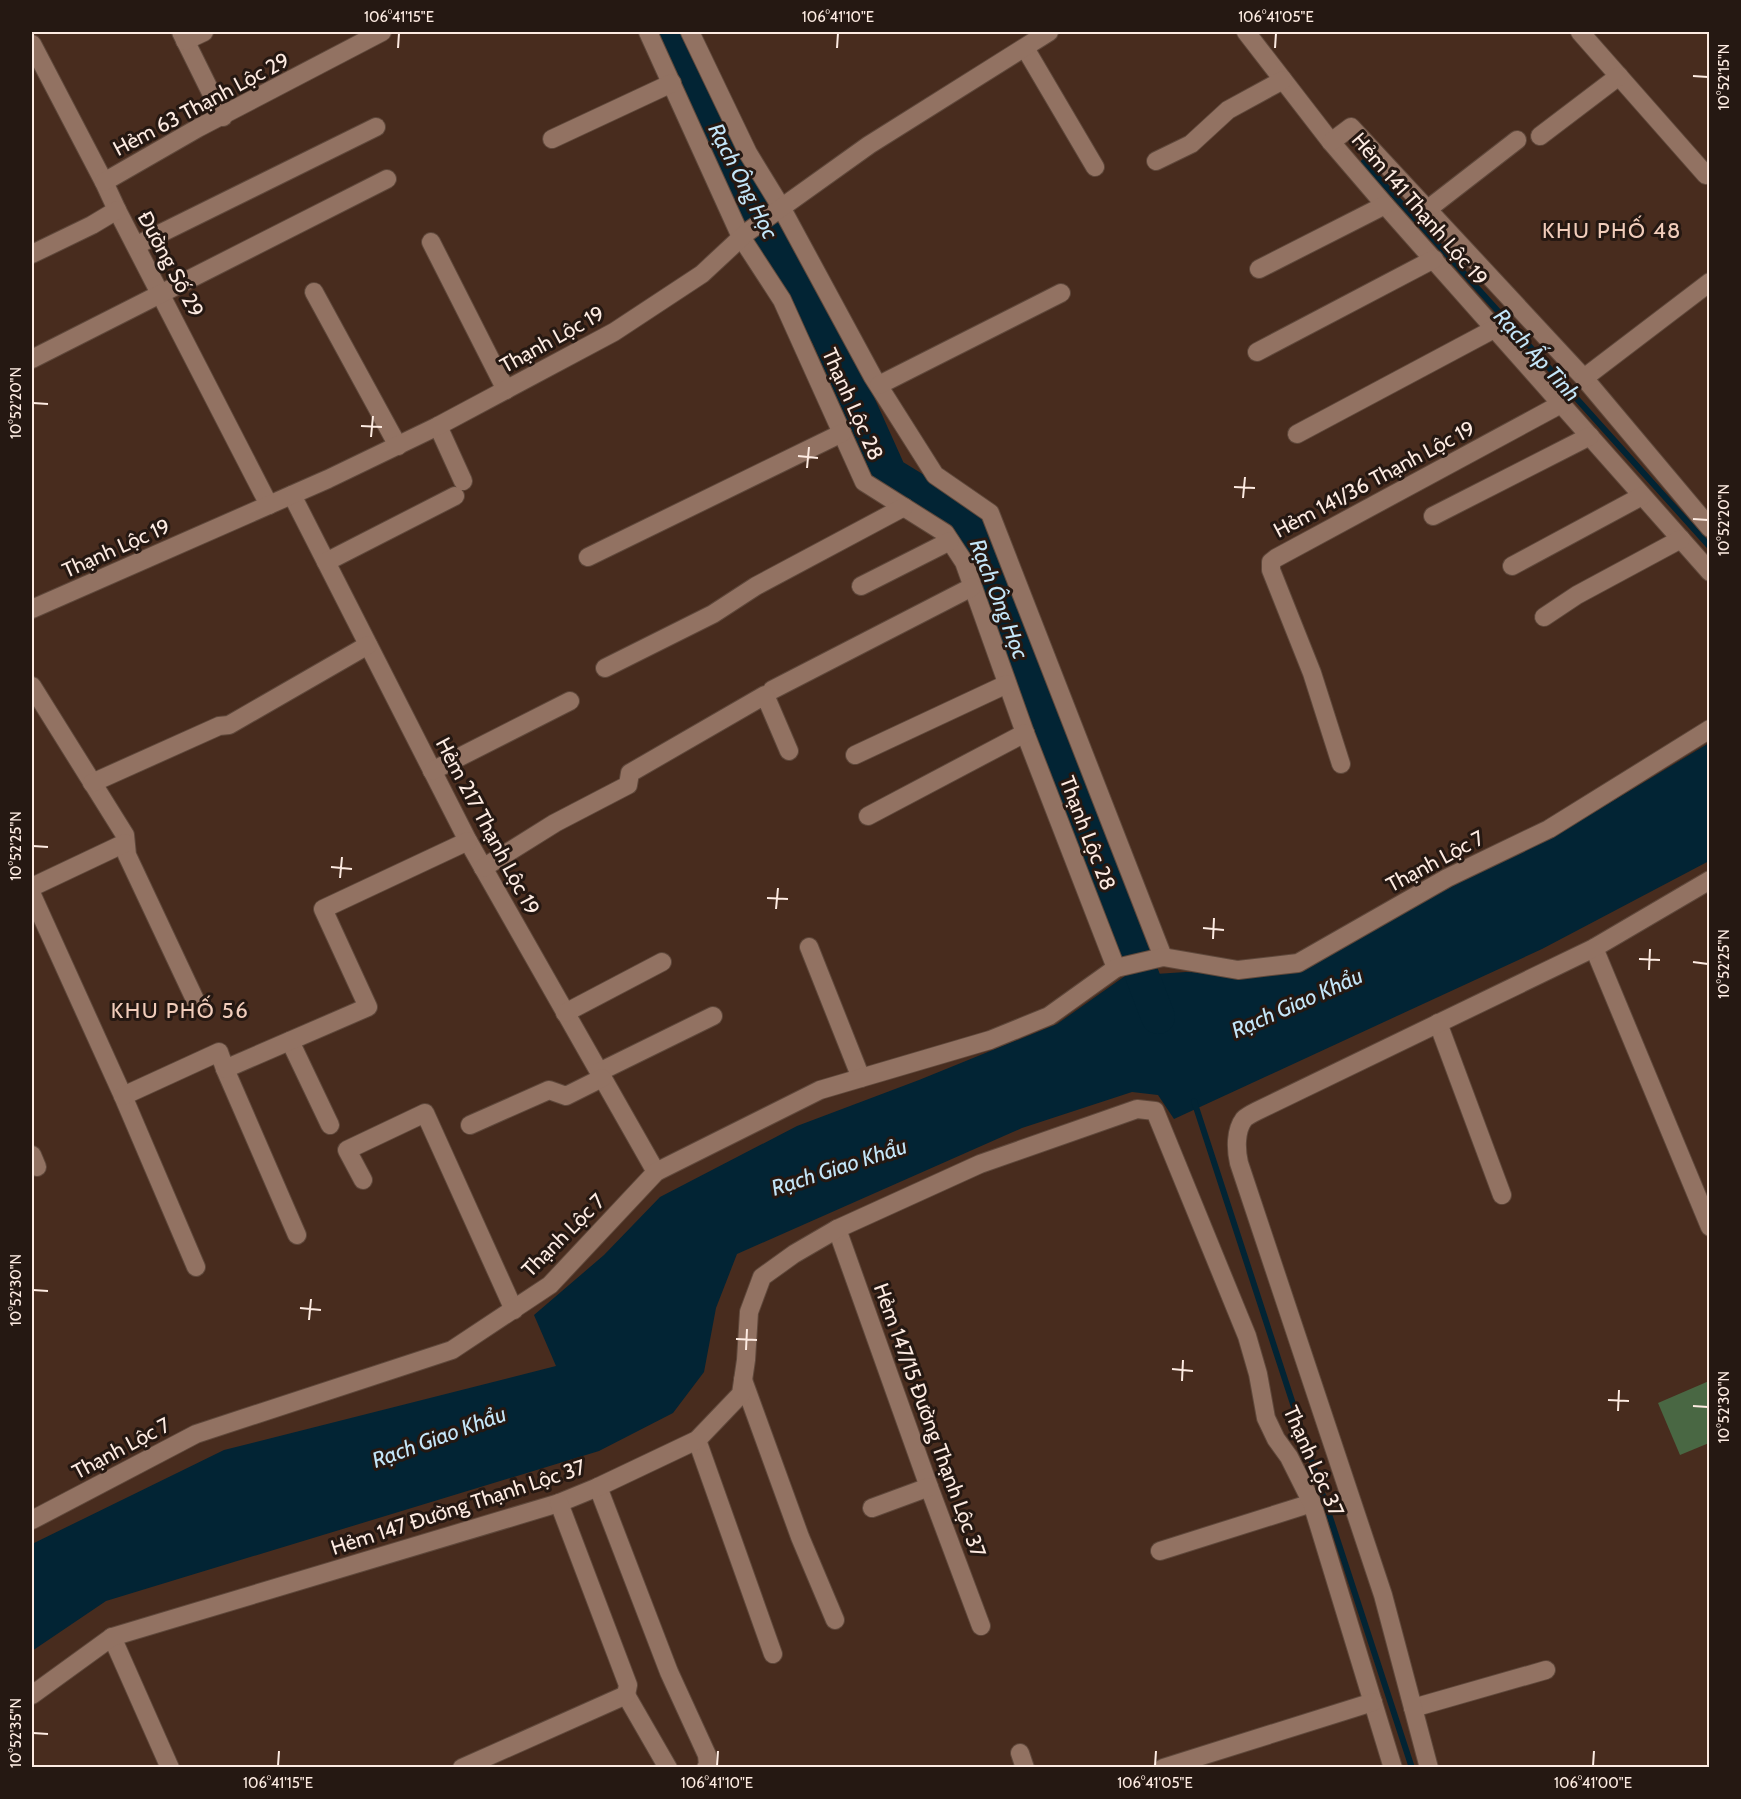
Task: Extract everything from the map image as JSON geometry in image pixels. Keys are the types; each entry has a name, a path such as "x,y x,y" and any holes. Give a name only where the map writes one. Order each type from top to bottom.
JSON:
{"street":[{"path":"204,32 183,36 223,117"},
{"name":"Hẻm 63 Thạnh Lộc 29","path":"104,182 198,128 223,117 382,32"},
{"name":"Thạnh Lộc 28","path":"648,32 743,235 782,300 864,482 945,533 964,562 1025,733 1116,968"},
{"name":"Thạnh Lộc 28","path":"690,32 777,209 879,385 935,475 990,513 1163,957"},
{"name":"Thạnh Lộc 19","path":"32,609 398,446 614,332 702,274 743,235 869,145 1049,32"},
{"name":"Hẻm 141 Thạnh Lộc 19","path":"1246,32 1332,142 1385,205 1710,572"},
{"path":"1580,32 1706,175"},
{"path":"1025,48 1095,167"},
{"name":"Đường Số 29","path":"34,53 104,182 269,505"},
{"path":"1539,136 1619,76"},
{"path":"1156,161 1191,144 1228,110 1283,80"},
{"path":"552,139 672,83"},
{"path":"137,246 376,127"},
{"path":"1332,142 1351,127 1584,378 1710,528"},
{"path":"1428,209 1516,140"},
{"path":"32,359 387,179"},
{"path":"1258,269 1385,205"},
{"path":"32,254 92,225 117,210"},
{"path":"430,242 506,390"},
{"path":"1257,352 1434,259"},
{"path":"1584,378 1710,282"},
{"path":"314,292 398,446"},
{"path":"879,385 1061,293"},
{"path":"1297,434 1494,328"},
{"name":"Hẻm 141/36 Thạnh Lộc 19","path":"1341,764 1312,673 1271,570 1271,562 1561,404"},
{"path":"326,562 459,488 438,426"},
{"path":"588,557 842,433"},
{"path":"1433,516 1590,436"},
{"name":"Hẻm 217 Thạnh Lộc 19","path":"292,495 468,841 565,1012 599,1077 657,1172"},
{"path":"1512,566 1642,496"},
{"path":"605,668 713,614 756,586 904,507"},
{"path":"1544,618 1578,595 1681,539"},
{"path":"861,586 950,541"},
{"path":"772,690 972,587"},
{"path":"92,783 219,726 229,725 368,645"},
{"path":"855,755 1007,684"},
{"path":"32,686 125,835 127,855 198,1006"},
{"path":"483,868 555,823 628,785 630,772 765,695 789,751"},
{"path":"432,771 570,701"},
{"name":"Thạnh Lộc 7","path":"1163,957 1238,970 1298,963 1447,878 1549,829 1710,729"},
{"path":"868,816 1025,733"},
{"path":"225,1069 368,1007 323,909 468,841"},
{"path":"32,887 125,843"},
{"path":"1429,1767 1383,1596 1245,1183 1236,1146 1238,1134 1244,1118 1594,948 1710,880"},
{"path":"32,895 123,1096 196,1267"},
{"path":"810,947 861,1078"},
{"path":"1594,948 1710,1227"},
{"path":"1116,968 1163,957"},
{"path":"565,1012 662,962"},
{"name":"Thạnh Lộc 7","path":"32,1520 196,1434 452,1350 550,1285 657,1172 820,1090 990,1040 1049,1016 1116,968"},
{"path":"470,1125 549,1090 566,1096 713,1016"},
{"path":"1438,1023 1502,1195"},
{"path":"290,1041 330,1125"},
{"path":"123,1096 219,1053 297,1235"},
{"name":"Hẻm 147 Đường Thạnh Lộc 37","path":"32,1695 112,1636 559,1503 697,1440 741,1395 749,1312 762,1276 837,1228 980,1164 1137,1109 1155,1111"},
{"name":"Thạnh Lộc 37","path":"1155,1111 1247,1336 1258,1374 1266,1418 1312,1503 1392,1767"},
{"path":"363,1180 347,1150 424,1113 514,1310"},
{"name":"Hẻm 147/15 Đường Thạnh Lộc 37","path":"837,1228 929,1488 981,1626"},
{"path":"743,1380 800,1537 835,1620"},
{"path":"697,1440 773,1654"},
{"path":"598,1487 669,1672 707,1755 706,1767"},
{"path":"872,1508 929,1488"},
{"path":"559,1503 628,1685 626,1695 668,1767"},
{"path":"1160,1551 1312,1503"},
{"path":"112,1636 170,1767"},
{"path":"1413,1708 1546,1670"},
{"path":"462,1767 626,1695"},
{"path":"1163,1767 1373,1702"}],"green space":[{"path":"1709,1381 1709,1443 1680,1455 1658,1403"}],"water":[{"name":"Rạch Giao Khẩu","path":"1709,743 1709,861 1542,949 1174,1119 1158,1095 1132,1092 1022,1128 737,1254 716,1308 704,1372 673,1413 599,1451 106,1601 32,1651 32,1544 224,1450 556,1366 534,1315 604,1255 660,1197 797,1126 1057,1024 1125,976 1186,972 1266,975 1344,943 1598,810"}],"waterway":[{"name":"Rạch Ông Học","path":"672,32 750,201 828,336 890,474 970,523 1158,1017"},
{"name":"Rạch Ấp Tình","path":"1364,162 1710,547"},
{"path":"1194,1101 1412,1768"}],"district":[{"name":"KHU PHỐ 48","path":"1612,230"},
{"name":"KHU PHỐ 56","path":"180,1010"}]}
